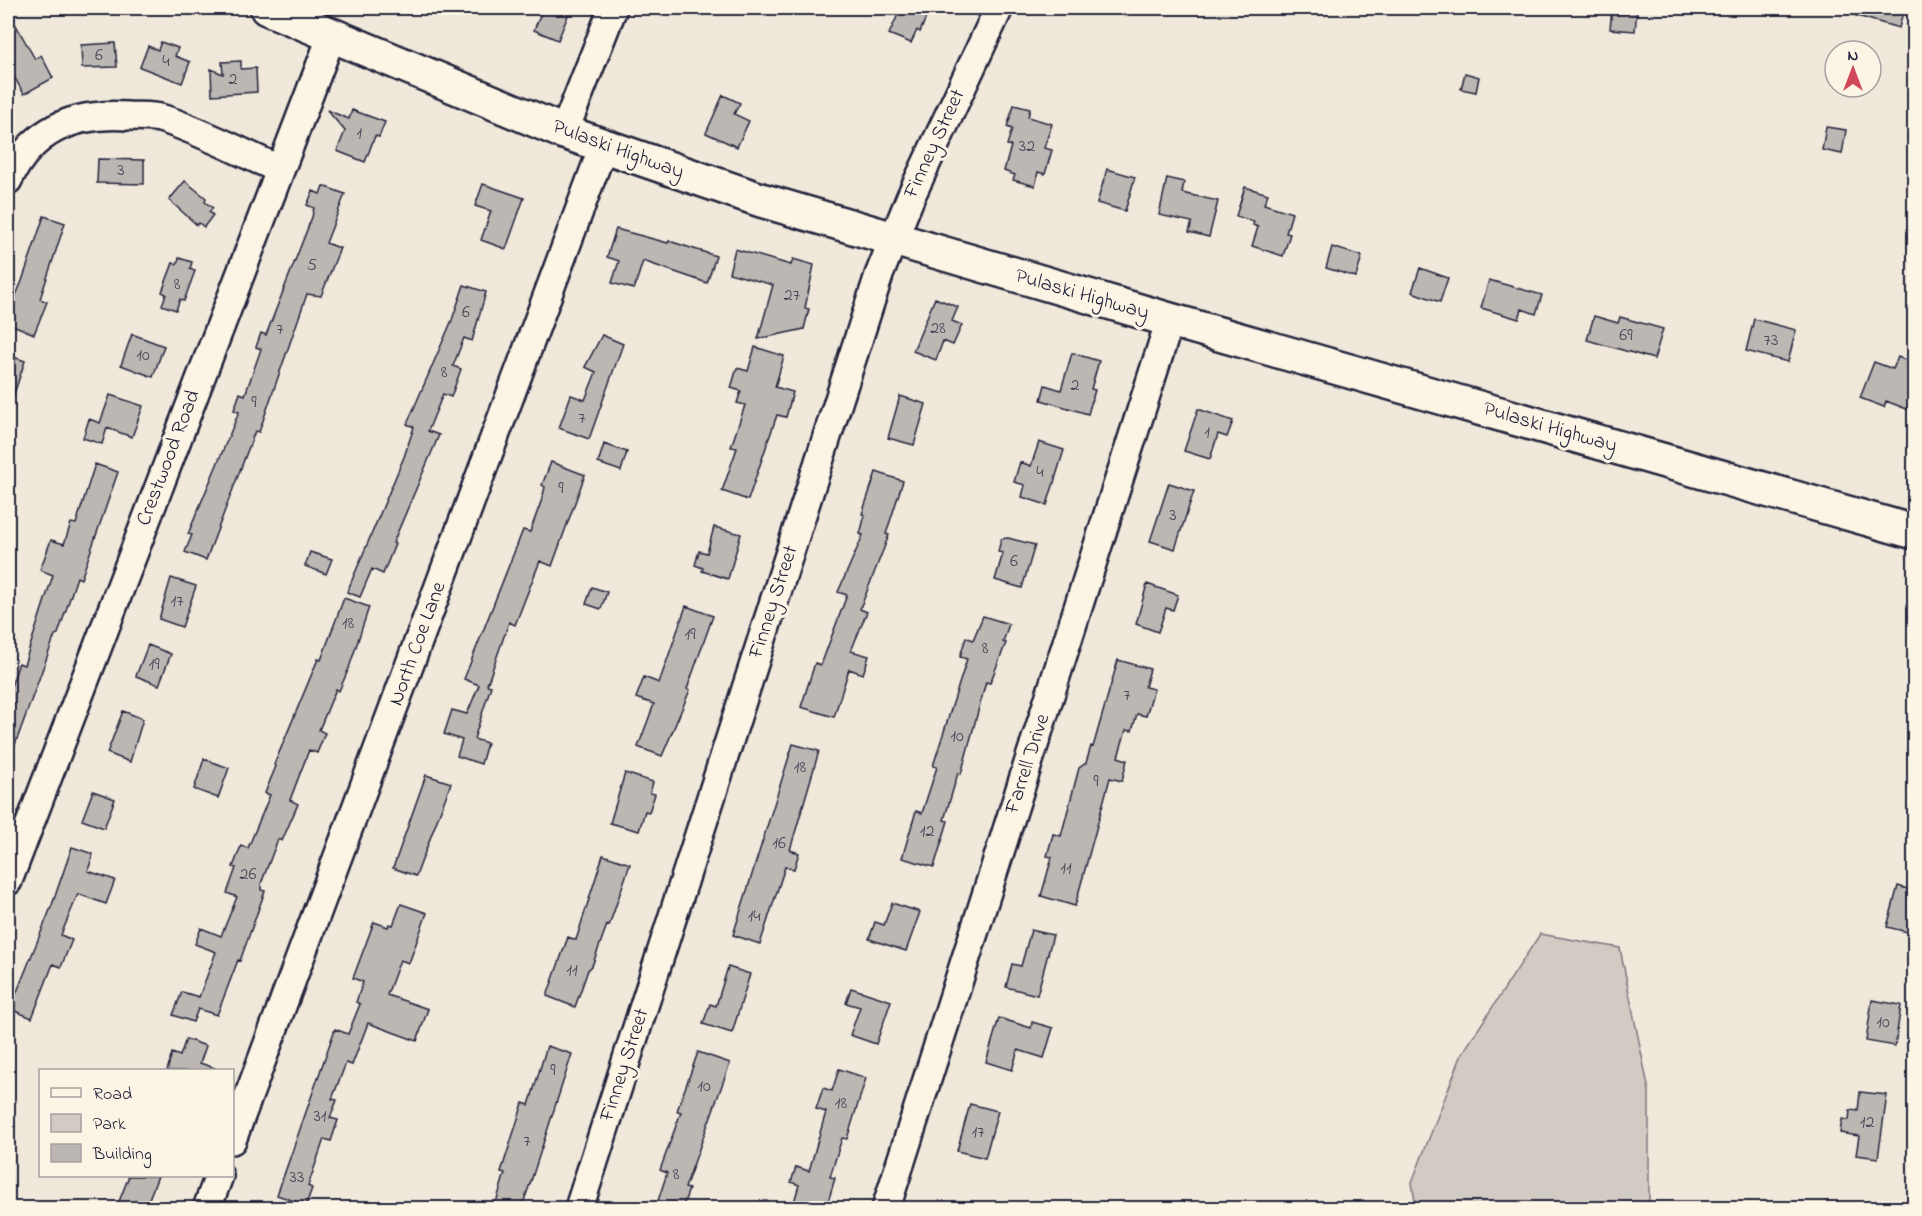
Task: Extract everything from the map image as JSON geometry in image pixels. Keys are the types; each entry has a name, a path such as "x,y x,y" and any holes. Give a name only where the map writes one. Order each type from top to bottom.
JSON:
{"main road":[{"name":"Pulaski Highway","path":"286,11 332,35 564,132 761,200 1170,320 1914,532"}],"street":[{"path":"564,132 613,8"},
{"name":"Finney Street","path":"579,1209 892,239 999,8"},
{"name":"Crestwood Road","path":"8,881 332,35"},
{"path":"8,180 27,150 42,135 62,123 113,115 159,118 279,169"},
{"name":"North Coe Lane","path":"234,1135 603,147"},
{"name":"Farrell Drive","path":"886,1209 1170,320"},
{"path":"207,1209 219,1177"}],"green space":[{"path":"1540,934 1620,948 1649,1091 1649,1201 1652,1208 1416,1208 1412,1182 1462,1054"}],"building":[{"path":"543,8 571,8 558,40 534,30"},
{"path":"901,8 930,8 920,32 917,30 911,43 889,34"},
{"path":"1612,8 1637,10 1635,31 1610,29"},
{"path":"1844,8 1904,8 1899,28 1843,12"},
{"path":"8,11 35,59 41,55 53,78 24,94 8,66"},
{"path":"161,42 178,48 175,56 190,62 182,83 140,67 148,46 158,50"},
{"path":"115,43 117,67 82,68 81,45"},
{"path":"241,61 241,69 256,68 257,92 212,95 211,69 223,74 222,62"},
{"path":"1465,73 1479,77 1476,92 1461,89"},
{"path":"723,95 740,103 734,114 749,121 737,147 706,133"},
{"path":"1014,105 1030,109 1028,117 1052,124 1044,148 1052,150 1045,174 1038,172 1035,186 1013,180 1015,175 1004,171 1011,146 1007,145 1012,129 1007,127"},
{"path":"327,110 349,119 352,110 385,122 379,137 375,136 365,162 337,151 345,131"},
{"path":"1826,127 1846,130 1842,154 1822,150"},
{"path":"98,159 144,160 144,184 97,183"},
{"path":"1107,169 1135,177 1125,211 1097,203"},
{"path":"1167,178 1184,182 1182,193 1218,201 1209,237 1189,232 1192,222 1159,215"},
{"path":"185,181 206,198 205,202 213,208 209,212 213,215 204,227 199,223 197,225 169,200"},
{"path":"483,184 524,198 506,249 481,240 491,211 475,206"},
{"path":"323,186 345,194 326,243 340,248 321,296 307,294 259,432 255,431 206,560 185,552 192,535 188,534 239,412 234,410 240,393 245,395 261,349 256,347 261,333 266,335 312,217 314,208 307,205 313,191 320,194"},
{"path":"1245,187 1268,194 1264,204 1292,213 1286,233 1290,234 1283,256 1252,246 1258,227 1253,225 1254,222 1236,216"},
{"path":"44,216 65,223 40,299 47,302 34,334 8,323 8,314"},
{"path":"616,229 668,243 669,241 716,256 707,283 643,261 634,289 612,283 619,261 607,257"},
{"path":"1332,247 1362,256 1356,277 1326,268"},
{"path":"735,249 791,265 793,259 814,265 805,308 809,309 804,329 758,339 773,285 729,273"},
{"path":"179,258 192,262 190,269 195,271 184,301 180,299 176,310 162,305 166,294 162,292 173,263 177,264"},
{"path":"1420,268 1448,278 1440,302 1412,292"},
{"path":"1489,280 1542,295 1536,314 1522,309 1519,319 1481,308"},
{"path":"464,285 486,292 472,341 464,338 453,366 461,369 451,397 443,394 428,431 439,435 393,543 395,544 383,574 372,569 360,597 347,592 404,457 414,427 407,424 452,320"},
{"path":"935,298 958,307 952,321 962,325 953,345 943,341 936,360 913,351"},
{"path":"1594,316 1618,323 1620,317 1663,329 1654,359 1587,340"},
{"path":"1754,319 1796,330 1788,362 1746,351"},
{"path":"132,334 164,346 153,377 121,365"},
{"path":"602,335 623,344 589,439 559,428 571,395 585,400 596,372 585,367"},
{"path":"755,347 784,356 775,387 793,392 786,417 777,415 748,500 722,491 737,448 731,447 745,405 737,403 741,391 731,388 737,368 748,371"},
{"path":"1072,353 1099,361 1091,389 1095,390 1088,414 1041,400 1045,385 1061,390"},
{"path":"8,355 25,361 10,406 8,406"},
{"path":"1898,357 1914,364 1914,412 1886,401 1884,407 1860,398 1874,362 1893,369"},
{"path":"110,395 143,406 132,437 107,428 102,444 83,438 89,419 100,423"},
{"path":"900,396 926,404 914,445 888,438"},
{"path":"1198,409 1233,421 1227,437 1218,434 1210,459 1184,451"},
{"path":"1039,442 1064,450 1047,505 1022,497 1025,485 1014,482 1020,462 1031,466"},
{"path":"604,444 627,452 621,471 598,463"},
{"path":"551,462 585,475 552,566 540,561 515,625 509,622 487,685 491,686 474,739 487,743 481,764 457,756 462,740 444,734 452,710 467,714 479,685 464,679 523,530 530,532 542,499 545,487 542,485"},
{"path":"95,464 118,472 81,579 77,577 58,634 55,635 8,764 8,695 19,663 24,665 53,575 40,570 51,540 64,544 71,523 76,524"},
{"path":"876,472 903,481 886,534 889,535 860,609 867,612 851,651 869,656 863,674 849,669 834,717 801,707 815,663 821,665 847,595 838,592 863,535 860,534 865,515 862,514"},
{"path":"1169,483 1194,491 1175,549 1150,541"},
{"path":"714,527 741,534 728,579 702,571 703,568 695,565 699,551 707,553"},
{"path":"1008,538 1035,545 1022,588 995,580 1003,553 998,552 1001,539"},
{"path":"310,552 332,559 326,574 305,566"},
{"path":"171,578 196,586 182,627 159,619"},
{"path":"1147,584 1178,595 1173,610 1166,608 1158,632 1136,624"},
{"path":"592,587 607,592 601,609 586,604"},
{"path":"344,598 369,607 349,668 339,691 336,689 319,730 325,733 317,753 309,750 290,800 298,804 282,841 278,839 261,884 261,890 265,891 240,961 238,960 217,1015 198,1009 193,1022 173,1015 182,992 199,997 216,952 195,944 201,928 221,936 237,897 227,893 236,868 233,867 241,846 248,848 270,795 265,793 276,766 274,765 318,659 321,660"},
{"path":"686,606 713,616 687,689 690,690 662,756 638,747 654,704 636,698 644,677 659,683"},
{"path":"983,616 1009,624 1003,642 1006,643 990,683 986,682 961,774 958,773 944,820 948,821 934,867 902,858 916,811 922,813 937,767 933,766 967,659 960,657 966,637 973,640"},
{"path":"148,645 171,654 159,685 136,676"},
{"path":"1118,660 1150,669 1145,687 1154,689 1146,716 1137,714 1132,731 1126,730 1118,757 1127,760 1122,781 1110,778 1075,906 1041,896 1052,857 1047,856 1053,834 1061,836 1079,768 1086,763 1091,746 1093,747"},
{"path":"123,711 143,719 130,762 107,753"},
{"path":"793,744 819,751 790,850 799,853 794,869 785,867 760,944 733,935"},
{"path":"204,759 229,768 218,798 194,789"},
{"path":"625,773 653,782 650,793 655,794 649,812 645,811 639,831 610,823"},
{"path":"426,775 451,783 416,876 393,868"},
{"path":"93,791 115,799 104,828 82,820"},
{"path":"72,847 93,854 88,871 115,880 106,904 78,894 61,935 72,940 61,967 53,964 32,1018 10,1009 52,905"},
{"path":"603,855 630,864 609,926 607,925 592,966 588,970 575,1007 547,996 568,937 576,940"},
{"path":"1898,886 1914,891 1912,933 1887,927"},
{"path":"892,903 920,912 906,951 869,939 875,922 884,925"},
{"path":"401,904 427,913 409,963 400,960 387,995 428,1009 417,1041 368,1023 352,1065 346,1063 332,1099 337,1100 330,1118 338,1120 331,1141 324,1139 308,1186 312,1188 306,1205 277,1195 335,1029 348,1034 360,1004 356,1002 363,982 353,978 374,922 388,927 389,924 393,925"},
{"path":"1031,930 1053,935 1037,995 1006,987 1012,964 1021,966"},
{"path":"728,967 750,974 732,1033 703,1024 710,1004 716,1006"},
{"path":"851,988 891,1001 876,1044 850,1035 860,1007 846,1003"},
{"path":"1872,1000 1901,1005 1895,1046 1866,1041"},
{"path":"999,1018 1031,1028 1032,1022 1053,1028 1044,1058 1018,1050 1012,1070 986,1062"},
{"path":"186,1039 206,1046 200,1063 215,1069 168,1069 172,1053 180,1056"},
{"path":"547,1046 572,1054 531,1181 521,1209 494,1209 505,1173 501,1172 523,1103 529,1105"},
{"path":"698,1052 730,1063 685,1188 689,1189 682,1209 671,1209 657,1204 667,1173 660,1170 681,1112 677,1111"},
{"path":"839,1069 866,1078 847,1139 842,1138 830,1177 835,1178 826,1209 792,1209 799,1185 791,1182 796,1167 809,1171 826,1112 816,1109 823,1088 832,1091"},
{"path":"1860,1092 1887,1095 1878,1158 1856,1155 1859,1136 1840,1133 1842,1119 1849,1120 1850,1110 1858,1111"},
{"path":"970,1104 998,1111 985,1158 957,1151"},
{"path":"129,1177 158,1177 145,1209 131,1209 118,1204"}]}
